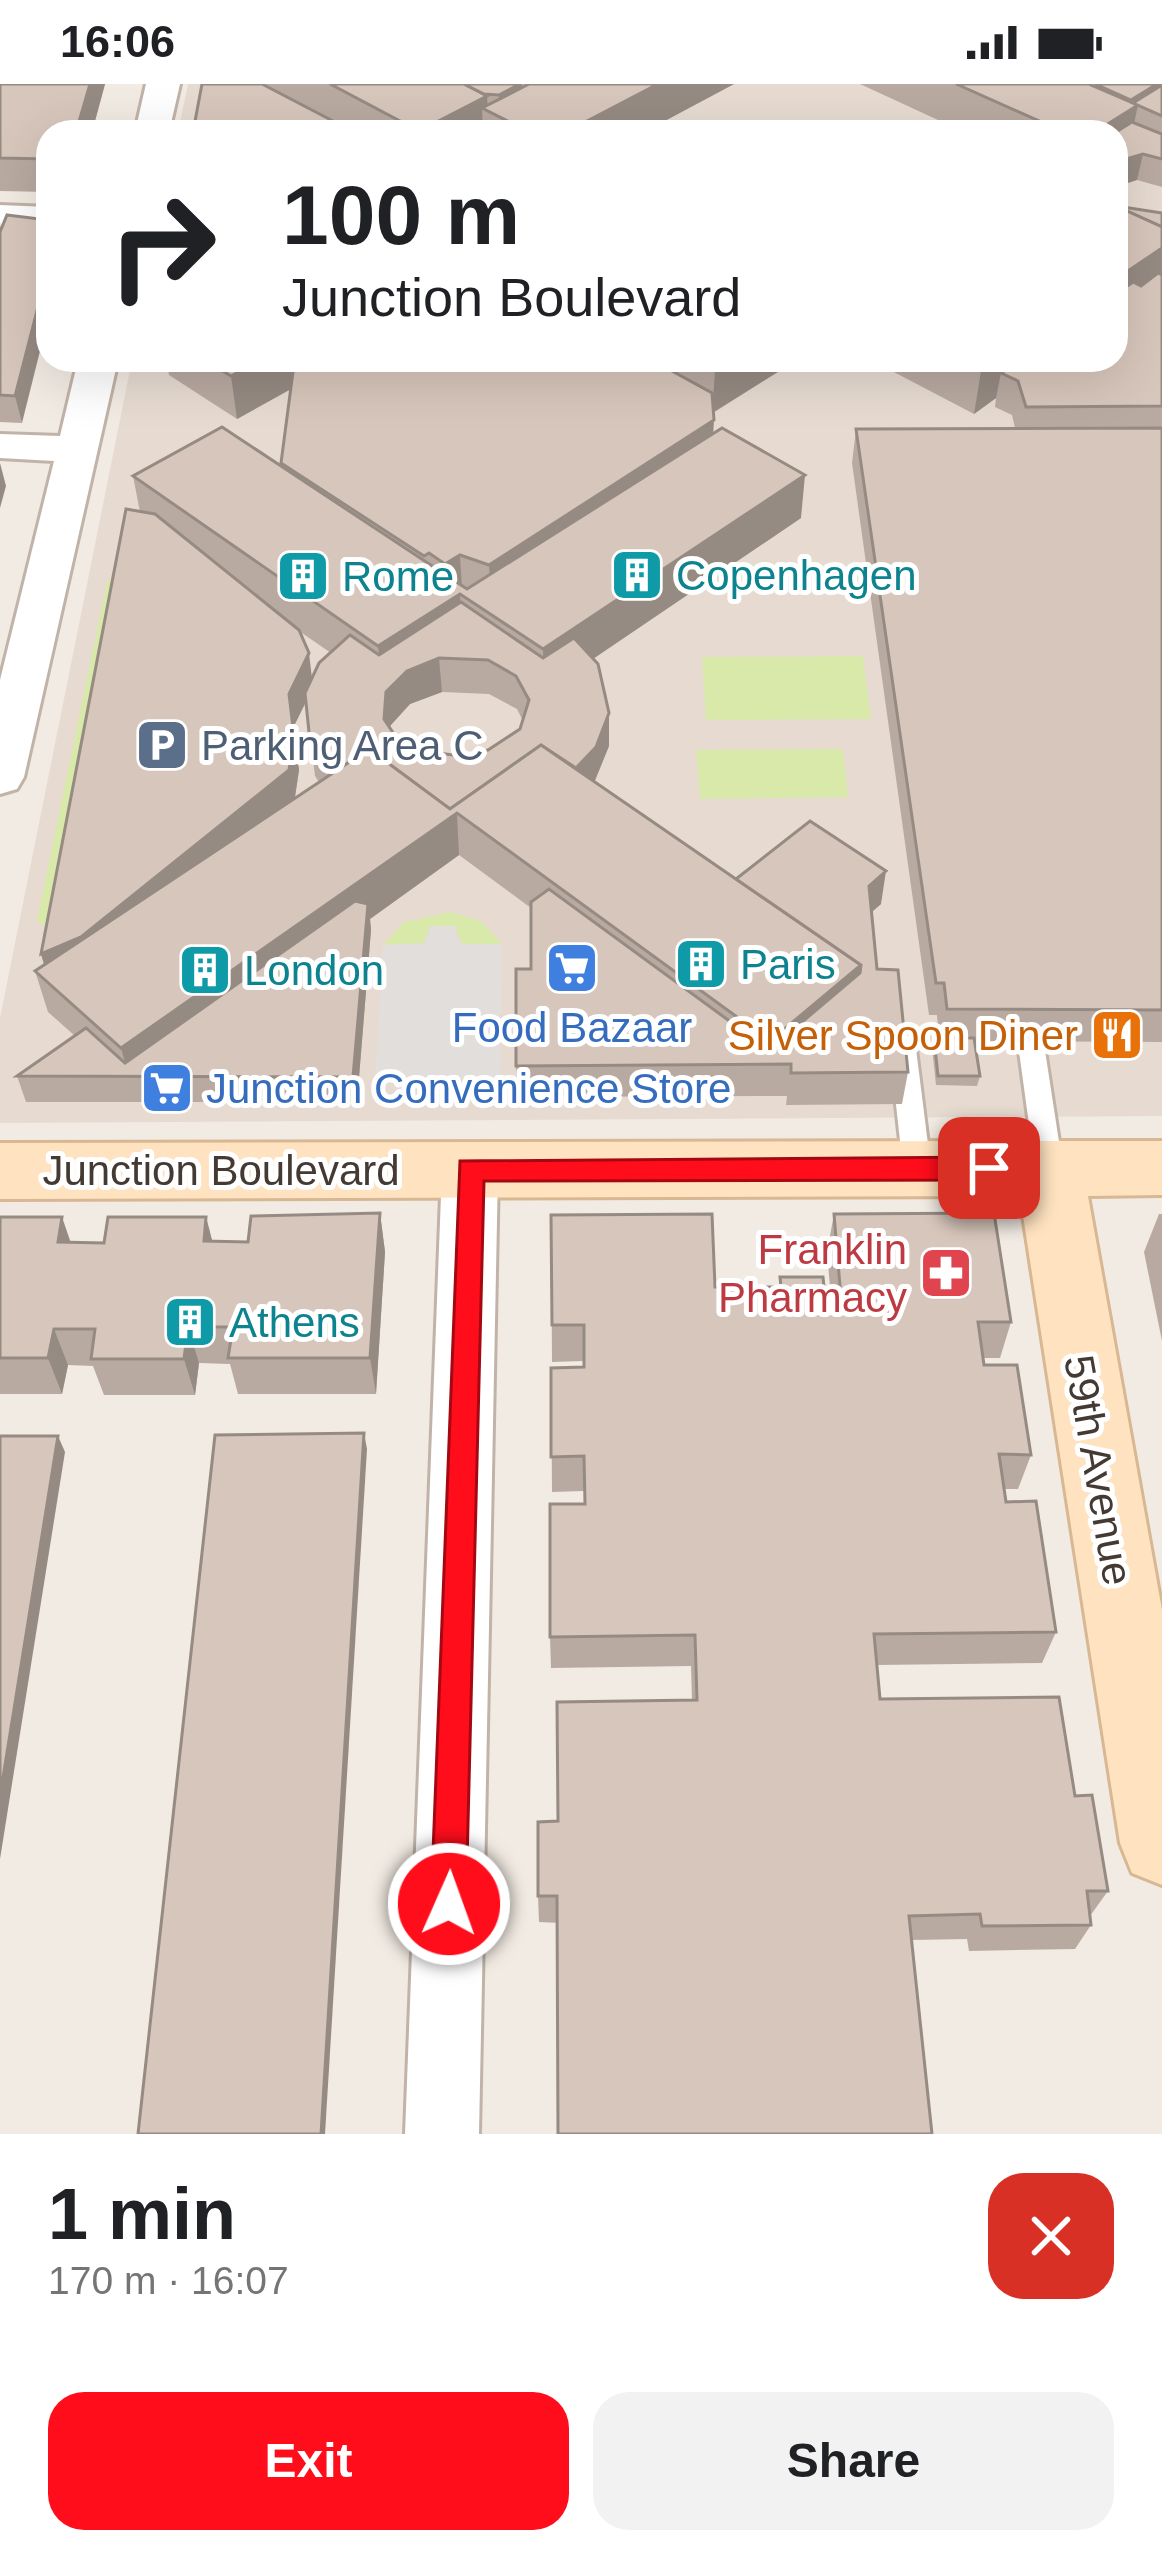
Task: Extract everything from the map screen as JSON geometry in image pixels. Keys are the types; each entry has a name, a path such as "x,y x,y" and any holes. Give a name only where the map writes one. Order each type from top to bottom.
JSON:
{"main road":[{"name":"59th Avenue","path":"1048,1168 1162,1843"},
{"name":"Junction Boulevard","path":"0,1171 1162,1168"}],"street":[{"path":"155,120 163,84"},
{"path":"0,216 36,218"},
{"path":"2,764 95,372"},
{"path":"0,446 78,449"},
{"path":"442,2134 470,1169"}],"lane":[{"path":"900,1023 917,1168"},
{"path":"1031,1044 1048,1168"}],"shaded area":[{"path":"188,84 1162,84 1162,1116 0,1123 0,1018 130,372 1128,372 1128,120 180,120"},
{"path":"430,926 456,926 456,939 464,944 502,944 500,1082 466,1084 456,1097 421,1097 418,1087 409,1083 375,1083 383,945 426,943"}],"green space":[{"path":"121,575 51,926 45,927 37,920 107,582"},
{"path":"863,656 871,719 706,720 702,657"},
{"path":"843,749 848,797 700,799 696,750"},
{"path":"451,912 482,922 502,944 462,944 455,926 430,926 424,944 383,945 404,922"}],"building":[{"path":"0,84 90,84 80,120 36,120 36,159 0,158"},
{"path":"202,84 262,84 331,120 195,120"},
{"path":"330,84 464,84 487,96 440,120 398,120"},
{"path":"464,84 520,84 499,95"},
{"path":"529,84 658,84 589,120 506,120 482,108"},
{"path":"956,84 1089,84 1138,105 1114,120 1037,120"},
{"path":"1095,84 1157,84 1131,100"},
{"path":"1162,85 1162,116 1133,103"},
{"path":"1128,124 1162,134 1162,159 1143,154 1128,158"},
{"path":"1128,208 1162,213 1162,227 1128,211"},
{"path":"1128,211 1162,227 1162,248 1128,271"},
{"path":"7,215 36,219 36,315 15,396 0,395 0,232"},
{"path":"1158,273 1162,275 1162,406 1026,407 1018,381 1001,373 1128,372 1128,286 1133,282 1141,286"},
{"path":"293,372 674,372 712,393 714,420 489,565 460,555 445,564 429,553 424,556 281,463"},
{"path":"222,427 467,589 722,428 805,475 543,649 460,594 378,646 133,476"},
{"path":"1162,428 1162,1010 947,1009 944,983 936,983 856,429"},
{"path":"126,509 155,514 299,630 309,653 289,694 294,736 289,770 81,937 41,954"},
{"path":"461,602 543,658 574,638 598,664 609,713 596,747 576,768 541,745 450,809 369,749 333,773 310,742 305,693 319,663 350,635 379,655","holes":["439,658 488,660 516,676 529,700 520,729 488,750 460,756 417,750 396,737 384,719 386,692 407,671"]},
{"path":"541,745 861,965 770,1041 457,813 121,1048 35,971 369,749 450,809"},
{"name":"Food Bazaar","path":"810,821 886,871 869,886 877,969 898,970 908,1072 791,1073 791,1064 516,1066 516,969 531,969 531,902 549,889 769,1050 860,973 861,965 736,879"},
{"path":"355,901 368,904 353,1077 17,1076 86,1028 125,1063"},
{"path":"934,1038 974,1038 980,1076 938,1076"},
{"name":"Athens","path":"380,1213 370,1358 228,1358 233,1327 188,1327 184,1359 91,1359 95,1329 54,1329 48,1358 0,1358 0,1217 62,1217 58,1242 104,1243 108,1217 206,1217 204,1241 248,1242 251,1216"},
{"path":"994,1213 1011,1322 978,1322 984,1365 1017,1365 1031,1455 999,1454 1006,1502 1036,1501 1056,1632 874,1634 880,1699 1059,1697 1075,1796 1092,1795 1108,1891 1087,1891 1091,1925 982,1926 980,1914 909,1916 932,2134 558,2134 557,1896 538,1896 538,1822 558,1821 557,1702 697,1700 695,1635 550,1637 550,1504 585,1504 584,1456 551,1457 551,1368 584,1367 584,1325 552,1325 551,1215 712,1214 715,1287 781,1287 780,1277 823,1277 824,1287 840,1286 834,1214"},
{"path":"364,1433 321,2134 138,2134 215,1435"},
{"path":"0,1436 58,1436 0,1796"}],"place":[{"name":"Copenhagen","path":"637,575"},
{"name":"Rome","path":"303,576"},
{"name":"Parking Area C","path":"162,745"},
{"name":"Paris","path":"701,964"},
{"name":"Food Bazaar","path":"572,968"},
{"name":"London","path":"205,970"},
{"name":"Silver Spoon Diner","path":"1117,1035"},
{"name":"Junction Convenience Store","path":"167,1088"},
{"name":"Franklin Pharmacy","path":"946,1273"},
{"name":"Athens","path":"190,1322"}],"route":[{"path":"449,1904 470,1169 989,1168"}]}
